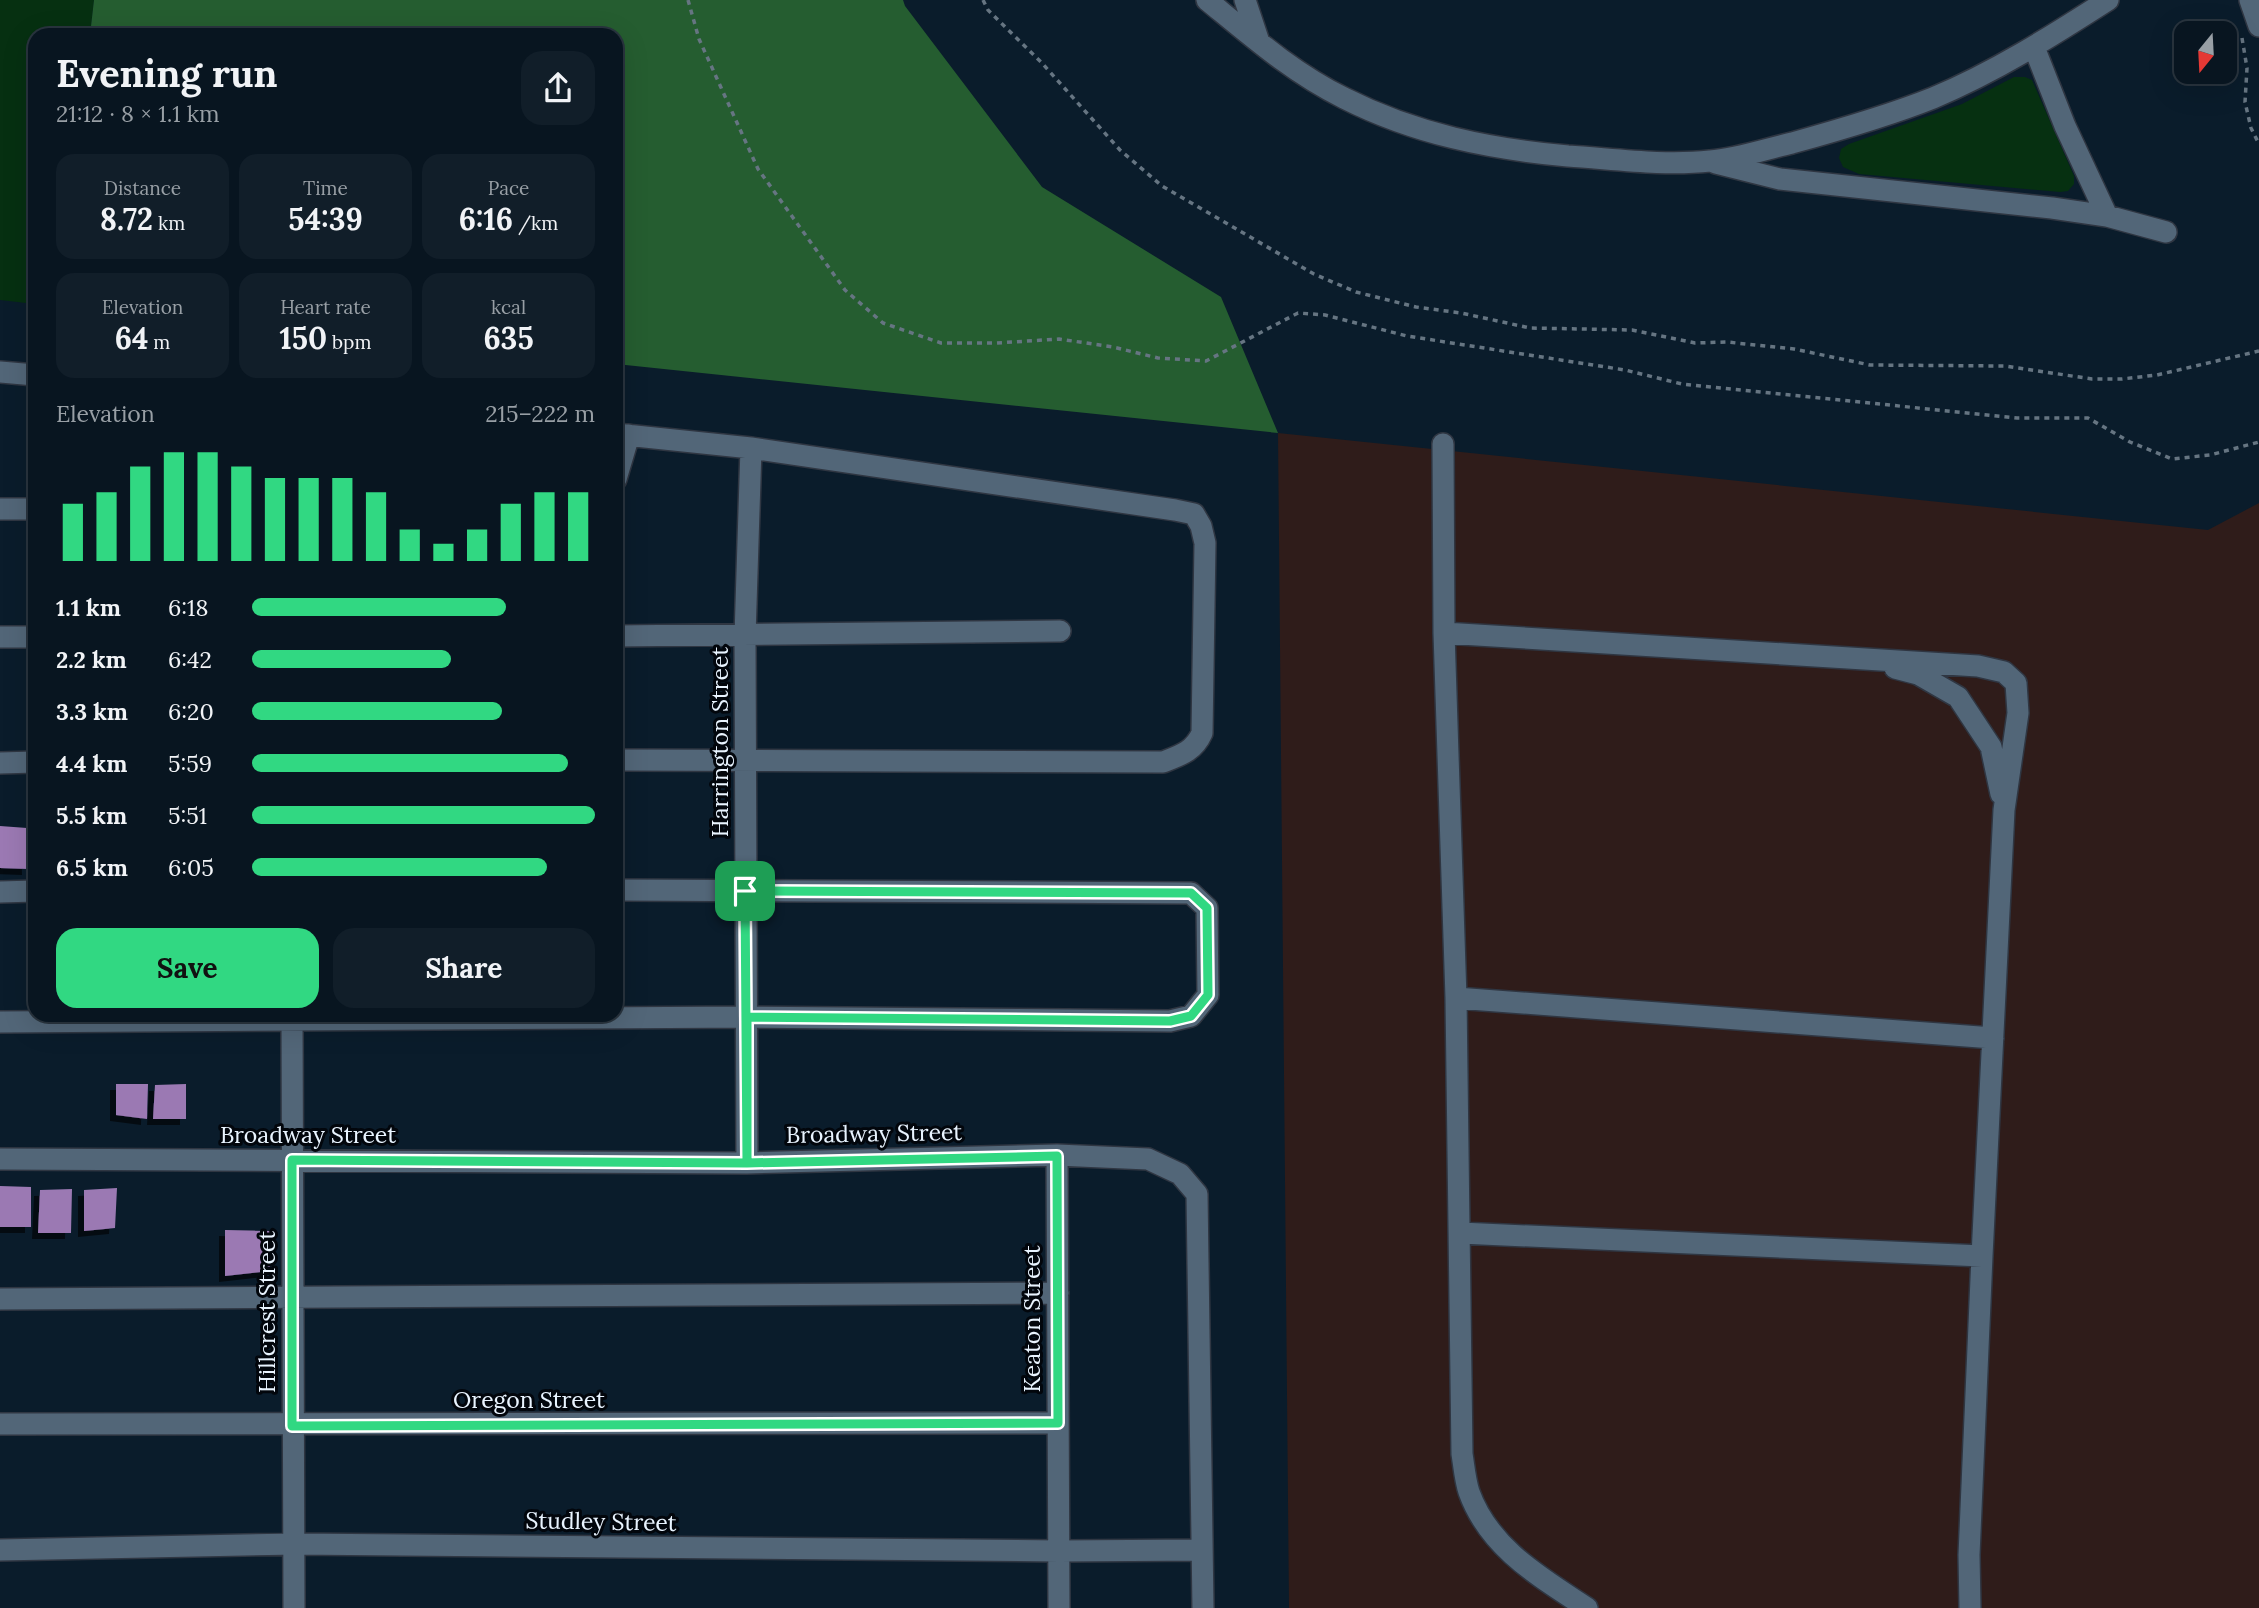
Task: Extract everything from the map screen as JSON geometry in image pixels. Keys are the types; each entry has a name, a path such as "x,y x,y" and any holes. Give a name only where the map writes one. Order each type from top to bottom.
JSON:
{"street":[{"path":"1207,0 1288,66 1344,98 1392,119 1446,138 1485,146 1647,162 1712,161 1822,135 1902,109 1972,80 2034,47 2108,0"},
{"path":"1245,0 1259,42"},
{"path":"2249,27 2250,0"},
{"path":"2034,47 2065,127 2107,216"},
{"path":"1712,161 1780,179 2052,208 2107,216 2166,232"},
{"path":"0,372 28,374"},
{"path":"623,435 751,449 1194,514 1201,526 1205,544 1202,733 1198,744 1186,753 1163,762 623,760"},
{"path":"1443,444 1444,632 1456,998 1462,1454 1469,1492 1491,1533 1524,1567 1587,1608"},
{"name":"Harrington Street","path":"747,1163 745,636 751,449"},
{"path":"0,509 28,509"},
{"path":"623,636 1060,631"},
{"path":"1444,632 1978,666 2004,672 2016,683 2018,713 2004,810 1969,1555 1970,1608"},
{"path":"0,637 28,638"},
{"path":"1870,660 1917,674 1958,697 1991,747 2004,810"},
{"path":"0,763 28,762"},
{"path":"623,890 1191,893 1207,908 1208,929 1208,995 1191,1016 1170,1021 623,1017"},
{"path":"0,892 28,891"},
{"path":"1456,998 1993,1038"},
{"path":"0,1022 28,1022"},
{"name":"Hillcrest Street","path":"292,1022 292,1426 296,1544 294,1608"},
{"name":"Broadway Street","path":"0,1159 747,1163 1057,1156 1148,1159 1180,1174 1197,1194 1203,1608"},
{"name":"Keaton Street","path":"1057,1156 1059,1608"},
{"path":"1460,1233 1982,1256"},
{"path":"0,1299 1058,1293"},
{"name":"Oregon Street","path":"0,1424 292,1426 1058,1423"},
{"name":"Studley Street","path":"0,1550 296,1544 1202,1550"}],"path":[{"path":"688,0 699,39 758,169 845,290 883,323 941,344 1059,339 1113,347 1158,358 1206,361 1298,313 1325,315 1407,336 1625,370 1682,384 2017,418 2088,418 2130,442 2172,459 2210,455 2259,442"},
{"path":"983,0 988,10 1041,62 1121,150 1162,186 1314,274 1356,292 1416,307 1461,313 1530,328 1632,330 1695,343 1727,342 1794,349 1870,365 2005,366 2092,379 2122,379 2157,375 2259,351"},
{"path":"2249,27 2245,102 2251,128 2259,144"}],"shaded area":[{"path":"1278,433 2208,530 2259,503 2259,1608 1289,1608"}],"green space":[{"path":"0,0 94,0 91,28 28,28 28,303 0,300"},
{"path":"94,0 903,0 1042,187 1221,297 1278,433 623,365 623,28 91,28"},
{"path":"2014,77 2032,80 2074,176 2074,184 2068,191 1859,174 1843,167 1839,158 1841,149 1849,144 1962,104"}],"building":[{"path":"0,826 27,828 28,869 0,868"},
{"path":"116,1084 148,1084 147,1119 116,1115"},
{"path":"186,1084 186,1119 153,1119 155,1085"},
{"path":"0,1186 31,1187 31,1227 0,1227"},
{"path":"117,1188 115,1228 84,1231 84,1190"},
{"path":"72,1189 71,1233 38,1233 40,1190"},
{"path":"225,1230 270,1231 270,1271 225,1276"}],"route":[{"path":"745,891 747,1163 292,1160 292,1426 1058,1423 1057,1156 747,1163 747,1017 1170,1021 1191,1016 1208,995 1207,908 1191,893 745,891"}]}
